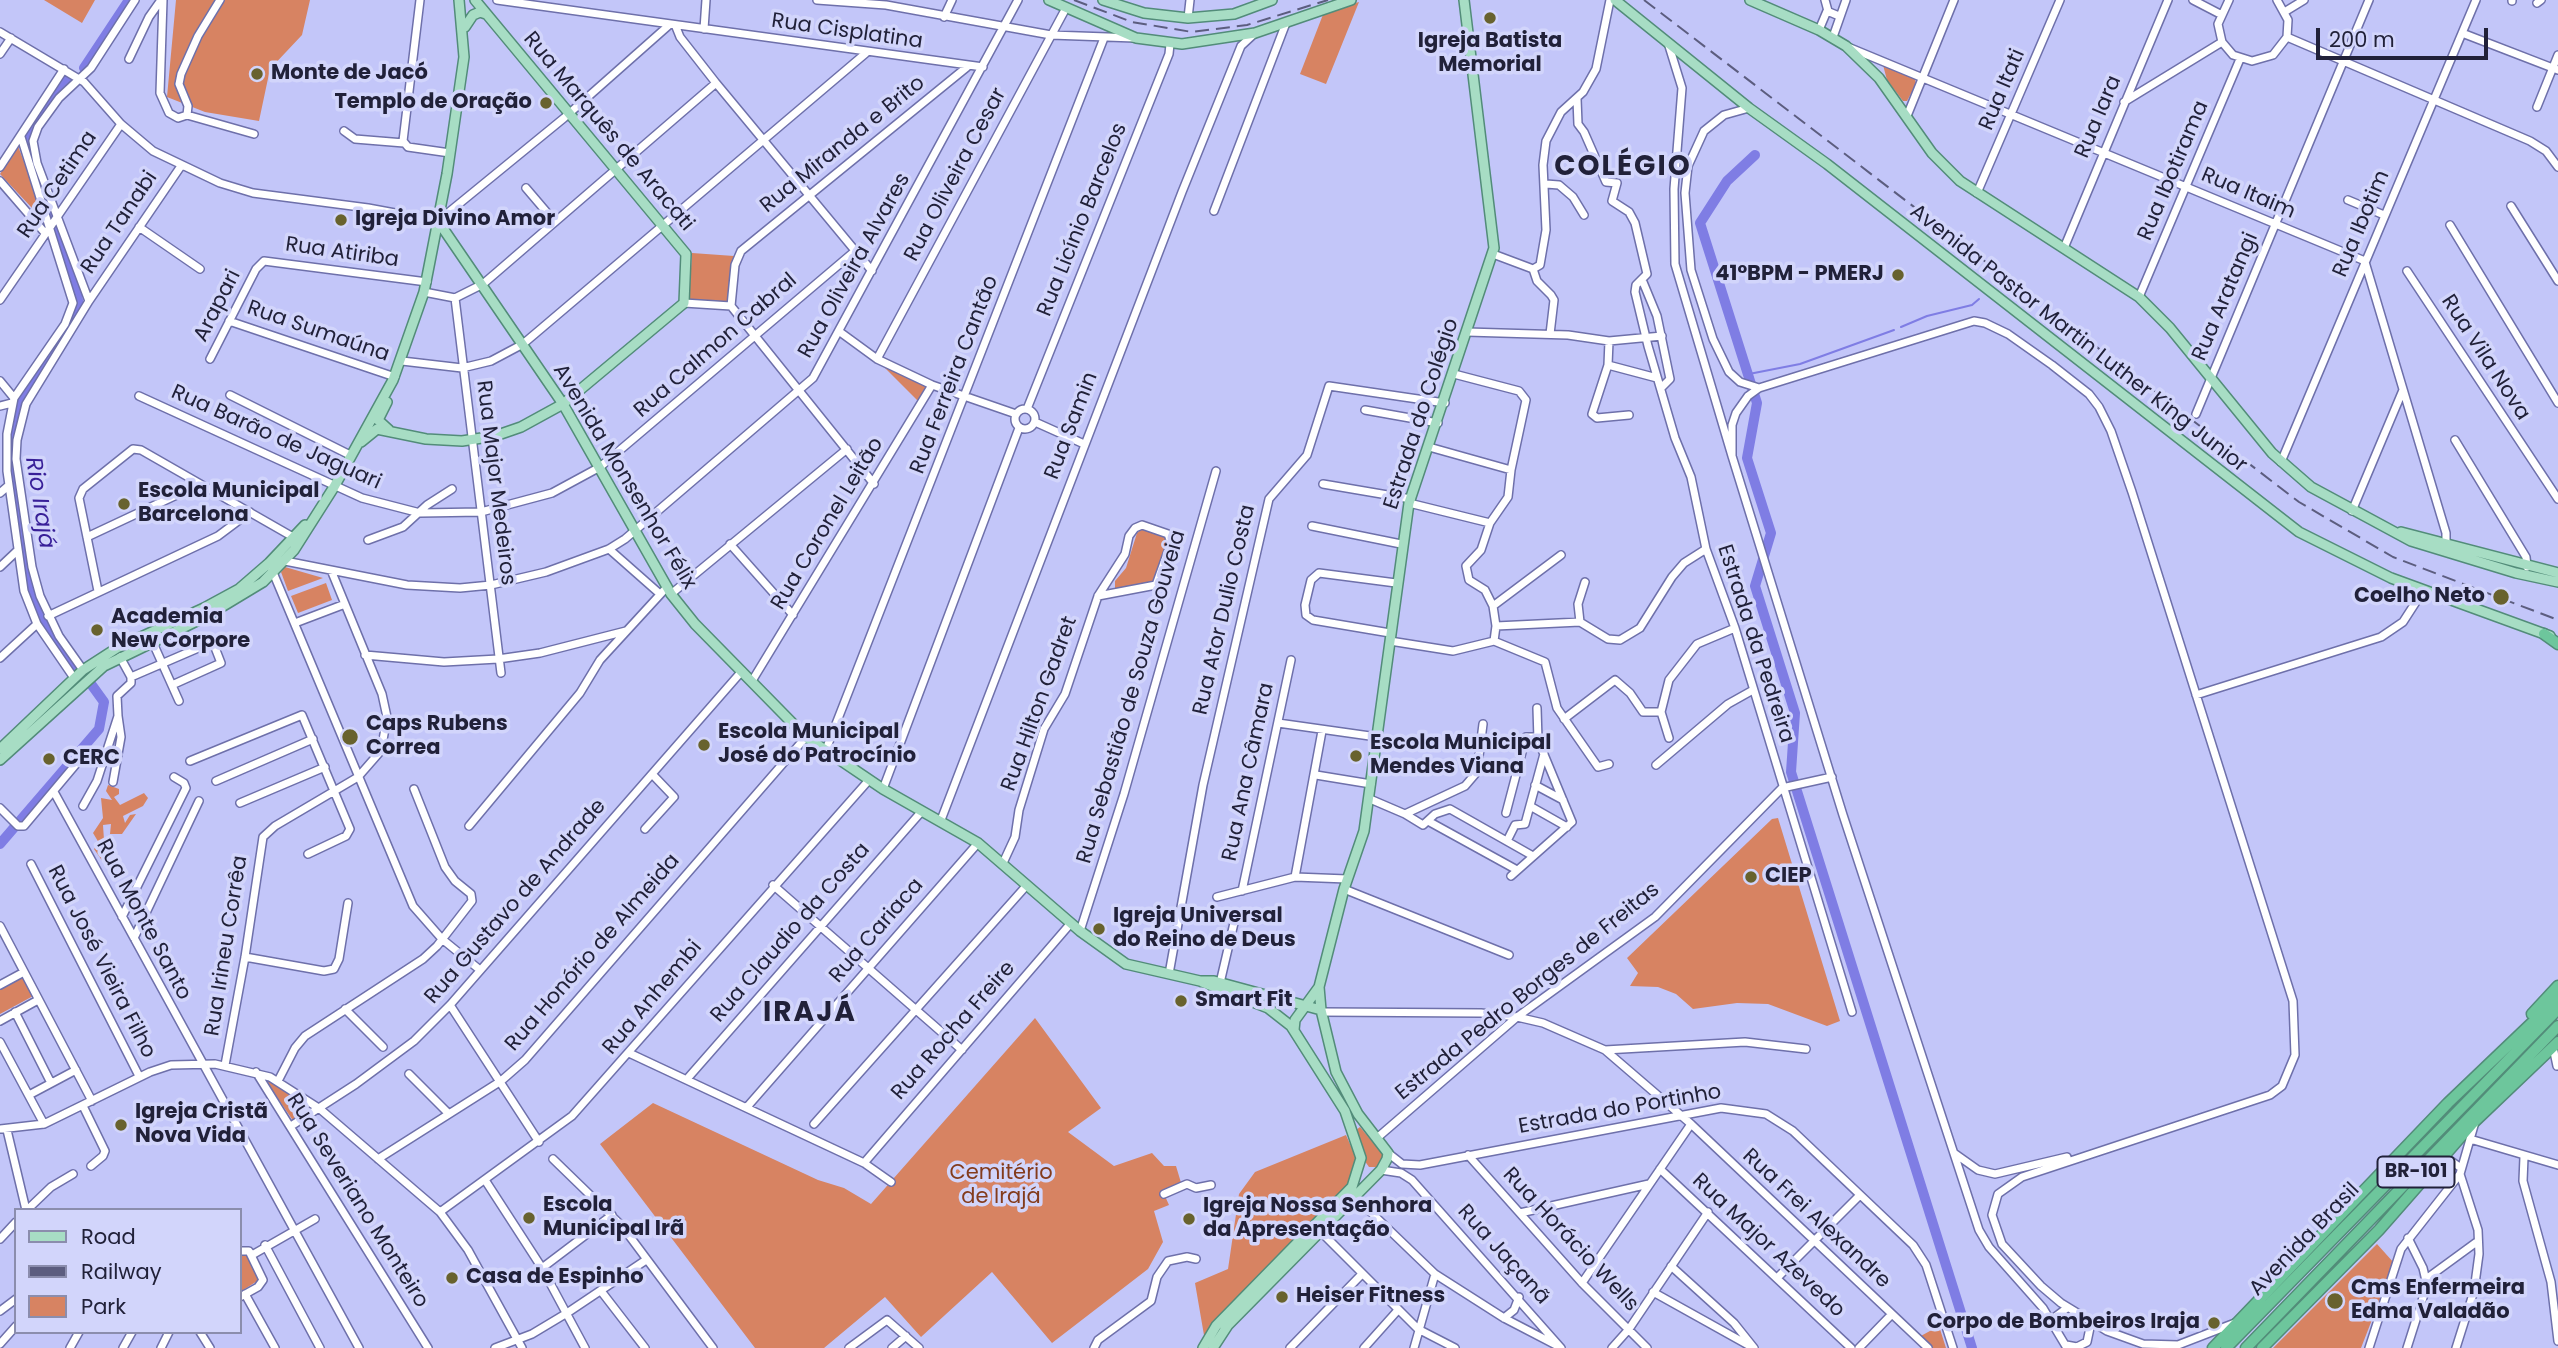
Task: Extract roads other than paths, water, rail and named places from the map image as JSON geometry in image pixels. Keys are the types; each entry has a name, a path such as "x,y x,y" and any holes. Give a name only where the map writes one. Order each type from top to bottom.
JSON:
{"highway":[{"path":"2544,634 2558,644"},
{"name":"Avenida Brasil","path":"2494,1059 2502,1044 2558,986"},
{"name":"Avenida Brasil","path":"2213,1348 2455,1096 2558,998"},
{"path":"2465,1087 2544,1017 2558,1009"},
{"name":"Avenida Brasil","path":"2226,1348 2558,1009"},
{"name":"Avenida Brasil","path":"2246,1348 2558,1026"},
{"name":"BR-101","path":"2262,1348 2379,1230 2476,1121 2556,1050"},
{"path":"2226,1348 2312,1252 2326,1228"}],"main road":[{"path":"390,431 378,420 402,360 426,287 450,153 464,57 464,29 459,0"},
{"path":"464,29 469,18 483,13 468,0"},
{"name":"Rua Marquês de Aracati","path":"475,0 483,13 570,113 686,254 684,303"},
{"path":"1049,0 1136,38 1170,44 1234,38 1255,33 1351,0"},
{"path":"1103,0 1188,18 1220,17 1247,11 1272,0"},
{"name":"Estrada do Colégio","path":"1294,1030 1295,1020 1319,987 1347,878 1364,831 1401,544 1410,501 1493,254 1466,0"},
{"name":"Avenida Pastor Martin Luther King Junior","path":"1613,0 2299,532 2347,558 2423,591 2558,639"},
{"name":"Avenida Pastor Martin Luther King Junior","path":"1749,0 1819,30 1846,46 1873,71 1945,168 1977,193 2139,297 2170,328 2281,462 2311,487 2352,511 2439,551 2558,582"},
{"name":"Avenida Monsenhor Félix","path":"438,221 563,404 669,591 695,624 806,737 883,789 978,843 1080,931 1126,964 1220,983 1321,1011"},
{"path":"571,418 565,404 684,303"},
{"path":"0,749 83,670 124,645 234,592 285,561 334,487 394,379"},
{"path":"554,390 578,393"},
{"path":"350,454 371,432 390,431 426,439 471,440 521,427 578,393"},
{"path":"0,761 83,683 120,657 232,603 272,568 293,537 317,514"},
{"name":"Avenida Pastor Martin Luther King Junior","path":"2394,531 2558,573"},
{"name":"Avenida Monsenhor Félix","path":"1200,981 1227,994 1268,1008 1294,1030 1345,1111 1361,1158"},
{"name":"Estrada do Colégio","path":"1319,987 1321,1011"},
{"path":"1227,994 1230,990 1245,990"},
{"path":"1203,1348 1216,1326 1316,1228 1355,1197 1381,1170 1388,1153 1358,1114 1335,1072 1321,1011"},
{"path":"1361,1158 1367,1166 1381,1170"},
{"path":"1213,1348 1228,1325 1352,1187 1361,1158"}],"street":[{"path":"89,301 34,155 33,141 38,127 59,98 96,61 135,0"},
{"path":"128,59 144,24 162,0"},
{"path":"162,0 160,93 169,113 178,118 187,115 254,134"},
{"path":"187,115 188,106 179,84 181,74 198,36 220,0"},
{"path":"404,144 420,0"},
{"name":"Rua Cisplatina","path":"483,13 498,0 672,27 984,67"},
{"path":"704,29 706,0"},
{"path":"817,0 887,2 944,17 1051,35 1136,38"},
{"path":"944,17 952,0"},
{"name":"Rua Oliveira Alvares","path":"285,561 430,587 491,585 546,572 608,549 635,531 813,378 1018,0"},
{"path":"1188,18 1190,0"},
{"path":"1247,0 1247,11"},
{"path":"1533,269 1541,261 1546,230 1546,184 1543,165 1546,141 1560,113 1577,99 1596,69 1613,0"},
{"path":"1819,30 1827,11 1825,0"},
{"path":"1832,37 1846,0"},
{"path":"1907,116 1954,0"},
{"name":"Rua Itati","path":"1977,193 2060,0"},
{"name":"Rua Iara","path":"2064,248 2168,0"},
{"path":"2193,0 2220,15"},
{"path":"2229,0 2218,24 2221,42 2240,59 2263,60 2281,47 2287,37 2286,11 2277,0"},
{"path":"2286,11 2304,0"},
{"name":"Rua Aratangi","path":"2196,414 2369,0"},
{"name":"Rua Ibotim","path":"2281,462 2476,0"},
{"name":"Rua Oliveira Cesar","path":"877,359 1066,8"},
{"path":"1827,11 1839,16"},
{"path":"1214,211 1286,23"},
{"path":"0,32 79,78 95,92 121,124 147,147 181,166 242,190 438,221 672,27 872,271"},
{"name":"Rua Samin","path":"941,820 1084,444 1241,46 1255,33"},
{"path":"2462,33 2555,69"},
{"path":"2287,37 2344,64 2530,141 2546,151 2558,167"},
{"path":"0,54 11,38"},
{"name":"Rua Ferreira Cantão","path":"825,752 966,397 1104,38"},
{"path":"1234,38 1241,46"},
{"path":"1667,42 1682,88 1674,189 1674,253 1679,282 1832,777 1983,1240 2051,1320 2066,1347 2077,1347 2087,1342 2091,1323"},
{"path":"2124,102 2221,42"},
{"name":"Rua Licínio Barcelos","path":"1027,409 1167,58 1170,44"},
{"name":"Rua Itaim","path":"1846,46 2365,261"},
{"path":"402,360 462,368 491,361 523,344 866,53"},
{"path":"2537,107 2555,69 2558,55"},
{"name":"Rua Ibotirama","path":"2139,297 2240,59"},
{"name":"Rua Miranda e Brito","path":"731,306 735,265 741,251 967,66"},
{"path":"0,167 64,69"},
{"path":"455,298 483,284 716,83"},
{"path":"1577,99 1578,124 1594,151 1606,182 1616,183 1612,201 1629,212 1646,258 1647,274 1640,283 1662,336 1670,379 1661,388"},
{"path":"1749,108 1714,121 1692,153 1685,178 1688,251 1702,311 1723,364 1734,378 1755,388"},
{"name":"Rua Cetima","path":"0,300 121,124"},
{"path":"344,131 359,140 404,144 408,147 450,153"},
{"path":"20,137 73,296 72,311 13,400 5,452 8,486 24,591 37,624 74,678"},
{"name":"Rua Tanabi","path":"83,670 48,616 32,567 18,479 16,440 29,397 89,301 181,166"},
{"path":"0,181 45,233"},
{"path":"1546,184 1559,185 1580,205 1584,215"},
{"path":"526,188 555,222"},
{"path":"2348,200 2384,215"},
{"path":"2511,206 2558,281"},
{"path":"2450,225 2558,403"},
{"path":"139,227 200,269"},
{"name":"Rua Calmon Cabral","path":"600,467 855,251"},
{"path":"1674,253 1688,251"},
{"path":"1493,254 1533,269"},
{"name":"Rua Atiriba","path":"256,269 264,261 272,261 426,287 455,298"},
{"path":"2365,261 2446,533 2446,544"},
{"name":"Arapari","path":"210,359 256,269"},
{"path":"1533,269 1537,281 1554,300 1550,334"},
{"name":"Rua Vila Nova","path":"2407,271 2558,499"},
{"path":"1679,282 1694,278"},
{"name":"Estrada da Pedreira","path":"1640,283 1635,292 1645,335 1675,439 1691,477 1706,549 1734,628 1852,1012"},
{"name":"Rua Major Medeiros","path":"455,298 501,673"},
{"path":"684,303 731,306 874,484"},
{"name":"Rua Sumaúna","path":"229,321 394,379"},
{"path":"1732,456 1732,425 1755,388 1974,321 1996,327 2037,354 2089,394 2106,419 2293,1001 2295,1055 2281,1086 2257,1102 2022,1177 1998,1195 1992,1215 1994,1227 2010,1253 2050,1295 2091,1323 2132,1340 2165,1346 2190,1343 2235,1323"},
{"path":"840,332 877,359 932,385 1016,414 1027,409 1034,415 1035,422"},
{"path":"1467,332 1550,334 1609,341 1645,335 1662,336"},
{"path":"1609,341 1608,365 1592,416 1629,415"},
{"path":"1608,365 1657,378"},
{"path":"1454,374 1519,391 1526,400 1506,503 1490,523 1480,550 1466,566 1469,580 1485,590 1493,606 1496,626 1494,641"},
{"path":"0,381 13,400"},
{"name":"Rua Coronel Leitão","path":"752,681 932,385"},
{"name":"Rua Ator Dulio Costa","path":"1168,974 1203,785 1269,499 1307,455 1329,386 1445,403"},
{"path":"2352,511 2403,390"},
{"path":"230,395 350,454"},
{"name":"Rua Barão de Jaguari","path":"139,396 334,487 372,502 420,513 481,512 552,493 600,467"},
{"path":"0,406 13,400"},
{"path":"1365,410 1438,423"},
{"path":"1016,414 1015,424 1019,428 1028,429 1035,422"},
{"path":"1035,422 1084,444"},
{"path":"883,789 1019,428"},
{"path":"2455,440 2526,557 2527,567"},
{"path":"1429,447 1511,470"},
{"path":"469,826 499,793 626,630 660,594 669,591 730,544 847,449"},
{"path":"98,591 80,506 80,493 130,451 141,450 293,537"},
{"name":"Rua Sebastião de Souza Gouveia","path":"1080,931 1124,794 1216,471"},
{"path":"87,537 200,484"},
{"path":"1323,484 1410,501 1490,523"},
{"path":"0,492 8,486"},
{"path":"368,540 403,527 452,489"},
{"path":"48,616 218,536 250,512"},
{"name":"Rua Hilton Gadret","path":"1003,863 1015,837 1019,810 1044,729 1065,694 1098,596 1125,554 1129,536 1135,528 1142,525 1168,534 1171,543 1156,585 1147,589 1098,596"},
{"path":"1312,526 1401,544"},
{"path":"730,544 793,615"},
{"path":"608,549 660,594"},
{"path":"1496,626 1580,622 1608,639 1628,637 1640,628 1684,563 1706,549"},
{"path":"0,567 18,550"},
{"path":"1493,606 1561,555"},
{"path":"272,568 413,906 442,940 480,970"},
{"name":"Rua Irineu Corrêa","path":"225,1065 246,957 263,837 275,826 358,777 379,753 387,717 382,694 331,570"},
{"path":"1396,583 1319,572 1311,580 1305,605 1306,615 1313,620 1453,651 1494,641 1545,662 1554,700 1564,719 1598,767 1609,764"},
{"path":"1580,622 1578,604 1585,582"},
{"path":"2196,695 2381,637 2403,622 2423,591"},
{"path":"295,623 345,604"},
{"path":"0,658 37,624"},
{"path":"1669,738 1661,712 1666,685 1693,647 1734,628"},
{"path":"365,655 444,662 498,659 540,653 626,630"},
{"path":"153,643 179,701"},
{"path":"131,677 209,643 214,645 220,663 172,685"},
{"path":"113,782 121,737 117,696 131,683 131,677 120,657"},
{"name":"Rua Ana Câmara","path":"1242,891 1291,660"},
{"name":"Rua Gustavo de Andrade","path":"291,1126 320,1109 405,1049 450,1005 742,671"},
{"path":"1564,719 1615,680 1643,712 1661,712"},
{"path":"1656,765 1728,704 1753,690"},
{"path":"1428,821 1514,873 1567,827 1572,819 1537,737 1537,708"},
{"path":"83,806 97,781 117,716"},
{"path":"190,761 294,717 303,716 349,832 308,855"},
{"path":"1278,723 1377,737"},
{"path":"1405,814 1465,786 1475,778 1483,724"},
{"path":"1295,877 1316,775 1322,731"},
{"name":"Rua Honório de Almeida","path":"377,1160 501,1081 532,1052 806,737"},
{"path":"1506,813 1526,737 1537,737"},
{"path":"216,781 313,739"},
{"path":"1507,841 1515,824 1525,824 1544,754"},
{"path":"0,808 15,824 24,826 82,757"},
{"path":"240,803 324,767"},
{"path":"645,829 674,797 652,774"},
{"path":"1316,775 1371,784"},
{"path":"122,917 186,788 184,783 174,777"},
{"path":"1782,788 1832,777"},
{"name":"Rua Anhembi","path":"440,1212 572,1116 773,884 869,780"},
{"path":"1535,785 1564,800"},
{"name":"Estrada Pedro Borges de Freitas","path":"1377,1138 1517,1017 1655,917 1782,788"},
{"path":"278,1080 300,1041 417,963 442,940 470,905 472,897 444,866 414,789"},
{"name":"Rua Monte Santo","path":"54,792 181,1029 204,1063 359,1348"},
{"path":"1370,799 1423,825 1433,815 1448,809 1533,856"},
{"path":"134,938 199,801"},
{"path":"1530,806 1567,827"},
{"name":"Rua Claudio da Costa","path":"687,1079 922,811"},
{"name":"Rua Cariaca","path":"747,1107 978,843"},
{"name":"Rua José Vieira Filho","path":"31,864 139,1076"},
{"path":"1217,897 1295,877 1347,878"},
{"path":"773,884 962,1050"},
{"path":"814,1124 1027,885"},
{"path":"1344,889 1509,956"},
{"path":"246,957 324,971 334,970 340,959 348,903"},
{"name":"Rua Rocha Freire","path":"864,1163 1071,923"},
{"path":"1220,983 1234,923"},
{"path":"0,926 92,1101"},
{"path":"0,985 24,972"},
{"path":"0,1021 38,1000"},
{"path":"450,1005 539,1142"},
{"path":"345,1009 383,1047"},
{"path":"1321,1011 1481,1013 1517,1017 1543,1023 1605,1050 1745,1042 1806,1049"},
{"path":"15,1012 51,1083"},
{"path":"0,1042 44,1124"},
{"name":"Rua Frei Alexandre","path":"1605,1050 1691,1124 1928,1348"},
{"path":"2540,1062 2558,1066 2556,1050"},
{"path":"629,1052 864,1163 891,1182"},
{"path":"26,1208 4,1130 44,1124 139,1076 170,1065 204,1063 256,1072 278,1080 320,1109 440,1212 468,1250 522,1348"},
{"path":"29,1095 76,1070"},
{"name":"Rua Severiano Monteiro","path":"256,1072 428,1348"},
{"path":"409,1074 449,1114"},
{"path":"82,1106 105,1151 99,1161 91,1166"},
{"name":"Estrada do Portinho","path":"1406,1165 1420,1165 1721,1108 1766,1114 1793,1131 1920,1254 1953,1348"},
{"path":"2369,1348 2398,1255 2460,1171 2476,1121"},
{"path":"1582,1283 1691,1124"},
{"path":"2470,1139 2558,1165"},
{"path":"1954,1152 1978,1170 1995,1174 2066,1157 2080,1157"},
{"path":"1388,1153 1406,1165 1404,1174"},
{"name":"Rua Horácio Wells","path":"1468,1156 1582,1283 1647,1348"},
{"path":"2444,1156 2460,1171 2475,1217 2478,1241 2474,1291 2456,1348"},
{"path":"2524,1157 2523,1181 2551,1282 2558,1341"},
{"path":"553,1159 612,1215 713,1348"},
{"path":"1412,1180 1414,1171 1420,1165"},
{"name":"Rua Major Azevedo","path":"1660,1169 1851,1348"},
{"name":"Rua Jaçanã","path":"1381,1170 1404,1174 1412,1180 1519,1297 1560,1347"},
{"path":"29,1208 51,1187 73,1174"},
{"path":"485,1180 542,1268 585,1348"},
{"path":"1164,1194 1189,1184 1196,1188 1211,1185"},
{"path":"1520,1213 1650,1184"},
{"path":"1625,1189 1636,1205"},
{"path":"1777,1278 1860,1195"},
{"path":"1355,1197 1435,1274 1504,1318 1560,1347"},
{"path":"1612,1348 1629,1329 1708,1213"},
{"path":"542,1268 612,1215"},
{"path":"252,1255 265,1245 315,1219"},
{"path":"0,1239 14,1224"},
{"path":"1316,1228 1418,1329 1455,1348"},
{"path":"2407,1348 2425,1297 2426,1279 2408,1238"},
{"path":"2426,1279 2478,1241"},
{"path":"265,1245 320,1348"},
{"path":"242,1251 246,1250 252,1255 263,1280 258,1287 243,1296 275,1348"},
{"path":"1094,1347 1098,1340 1151,1301 1157,1277 1168,1261 1187,1257 1196,1259"},
{"path":"495,1348 567,1313 646,1260"},
{"path":"1671,1266 1734,1323 1754,1348"},
{"path":"1414,1348 1435,1274"},
{"path":"1290,1348 1361,1275"},
{"path":"601,1291 645,1348"},
{"path":"1653,1293 1754,1348"},
{"path":"1504,1318 1514,1310 1519,1297"},
{"path":"2051,1320 2067,1308"},
{"path":"1364,1348 1398,1310"},
{"path":"1859,1348 1892,1314"},
{"path":"849,1348 881,1321 890,1320 919,1348"},
{"path":"0,1344 14,1328"},
{"path":"892,1348 906,1336"}],"waterway":[{"name":"Rio Irajá","path":"84,68 129,0"},
{"name":"Rio Irajá","path":"53,217 29,145 32,129 66,80"},
{"path":"1755,155 1727,181 1700,223 1757,403 1747,458 1771,533 1755,586 1795,713 1791,772 1972,1348"},
{"name":"Rio Irajá","path":"58,230 73,273 79,306 75,317 20,401 12,427 9,452 32,592 50,633 73,666"},
{"path":"1901,327 1927,316 1972,305 1979,299"},
{"path":"1749,374 1800,364 1894,330"},
{"name":"Rio Irajá","path":"0,844 99,729 104,702 91,684"}],"railway":[{"path":"1074,0 1132,22 1192,32 1247,25 1328,0"},
{"path":"1644,0 2299,502 2393,557 2558,620"}],"place":[{"name":"Igreja Batista Memorial","path":"1490,18"},
{"name":"Monte de Jacó","path":"257,74"},
{"name":"Templo de Oração","path":"546,103"},
{"name":"Igreja Divino Amor","path":"341,220"},
{"name":"41°BPM - PMERJ","path":"1898,275"},
{"name":"Escola Municipal Barcelona","path":"124,504"},
{"name":"Coelho Neto","path":"2501,597"},
{"name":"Academia New Corpore","path":"97,630"},
{"name":"Caps Rubens Correa","path":"350,737"},
{"name":"Escola Municipal José do Patrocínio","path":"704,745"},
{"name":"Escola Municipal Mendes Viana","path":"1356,756"},
{"name":"CERC","path":"49,759"},
{"name":"CIEP","path":"1751,877"},
{"name":"Igreja Universal do Reino de Deus","path":"1099,929"},
{"name":"Smart Fit","path":"1181,1001"},
{"name":"Igreja Cristã Nova Vida","path":"121,1125"},
{"name":"Escola Municipal Irã","path":"529,1218"},
{"name":"Igreja Nossa Senhora da Apresentação","path":"1189,1219"},
{"name":"Casa de Espinho","path":"452,1278"},
{"name":"Heiser Fitness","path":"1282,1297"},
{"name":"Cms Enfermeira Edma Valadão","path":"2335,1301"},
{"name":"Corpo de Bombeiros Iraja","path":"2214,1323"}],"district":[{"name":"COLÉGIO","path":"1623,168"},
{"name":"IRAJÁ","path":"810,1014"}],"park label":[{"name":"Cemitério de Irajá","path":"1001,1186"}]}
